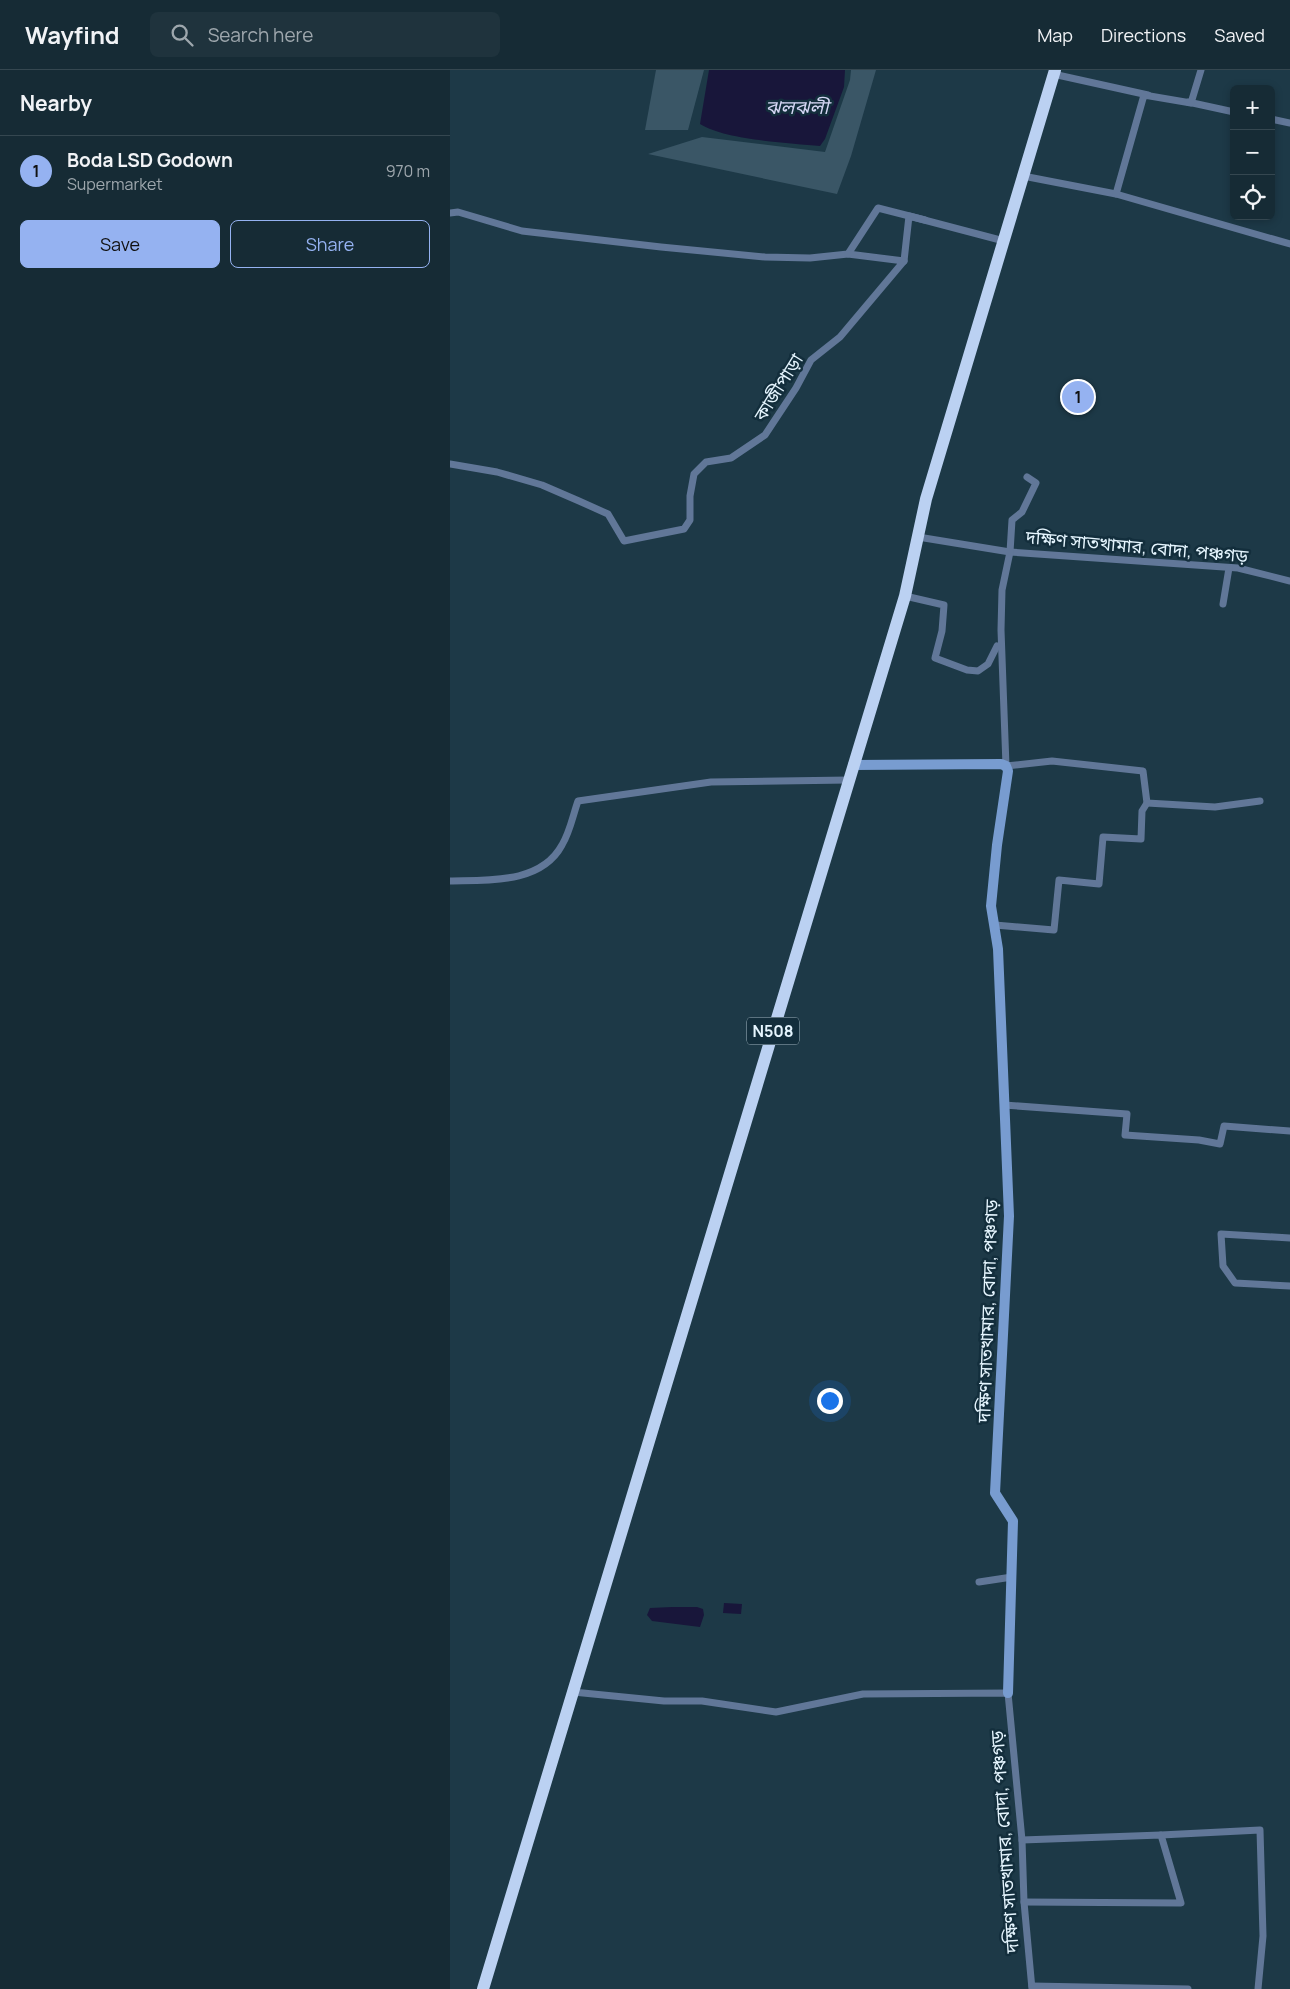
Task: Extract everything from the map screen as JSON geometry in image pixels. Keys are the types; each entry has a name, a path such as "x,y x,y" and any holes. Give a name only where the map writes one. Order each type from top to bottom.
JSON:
{"highway":[{"name":"N508","path":"483,1989 905,596 926,499 1054,72"}],"street":[{"path":"1191,103 1200,70"},
{"path":"1054,72 1144,95 1230,111"},
{"path":"1116,194 1144,95"},
{"path":"1275,120 1290,123"},
{"path":"1023,176 1116,194 1290,244"},
{"path":"848,254 878,208 1004,241"},
{"path":"450,213 458,212 522,231 661,247 765,257 810,258 848,254 904,261 909,216 925,220"},
{"name":"কাজীপাড়া","path":"450,464 497,472 542,485 579,501 608,514 624,541 684,529 690,520 690,496 694,474 706,462 731,458 766,435 796,388 811,360 840,337 904,261"},
{"name":"দক্ষিণ সাতখামার, বোদা, পঞ্চগড়","path":"1027,477 1036,482 1022,512 1012,520 1010,552 1002,590 1001,630 1006,766 1008,772 997,845 991,906 998,949 1009,1216 995,1493 1013,1521 1008,1693 1022,1840 1024,1902 1032,1987"},
{"name":"দক্ষিণ সাতখামার, বোদা, পঞ্চগড়","path":"918,537 1010,552 1229,568 1290,581"},
{"path":"1223,604 1229,568"},
{"path":"905,596 944,606 942,631 935,658 967,670 978,671 988,664 997,646"},
{"path":"853,765 1001,764 1006,766 1052,761 1144,770 1147,803 1142,812 1141,839 1103,837 1099,884 1059,880 1054,930 995,925"},
{"path":"450,881 498,880 529,873 543,866 554,857 563,844 578,801 711,782 849,780"},
{"path":"1147,803 1215,806 1260,801"},
{"path":"1004,1106 1127,1114 1125,1136 1199,1140 1220,1144 1224,1126 1290,1131"},
{"path":"1290,1238 1221,1234 1223,1266 1235,1283 1290,1286"},
{"path":"979,1582 1012,1577"},
{"path":"573,1692 664,1701 702,1701 776,1712 864,1694 1008,1693"},
{"path":"1022,1840 1260,1830 1263,1936 1258,1989"},
{"path":"1024,1902 1181,1903 1161,1835"},
{"path":"1032,1987 1188,1989"}],"shaded area":[{"path":"656,70 704,70 688,130 645,130"},
{"path":"851,70 876,70 851,156 837,194 648,154 702,137 825,152 850,80"}],"water":[{"name":"ঝলঝলী","path":"709,70 845,70 844,87 825,139 820,146 758,140 725,134 700,124"},
{"path":"724,1603 742,1604 741,1614 723,1613"},
{"path":"697,1607 703,1609 704,1615 700,1627 652,1621 647,1615 650,1608"}],"place":[{"name":"Boda LSD Godown","path":"1078,397"}]}
